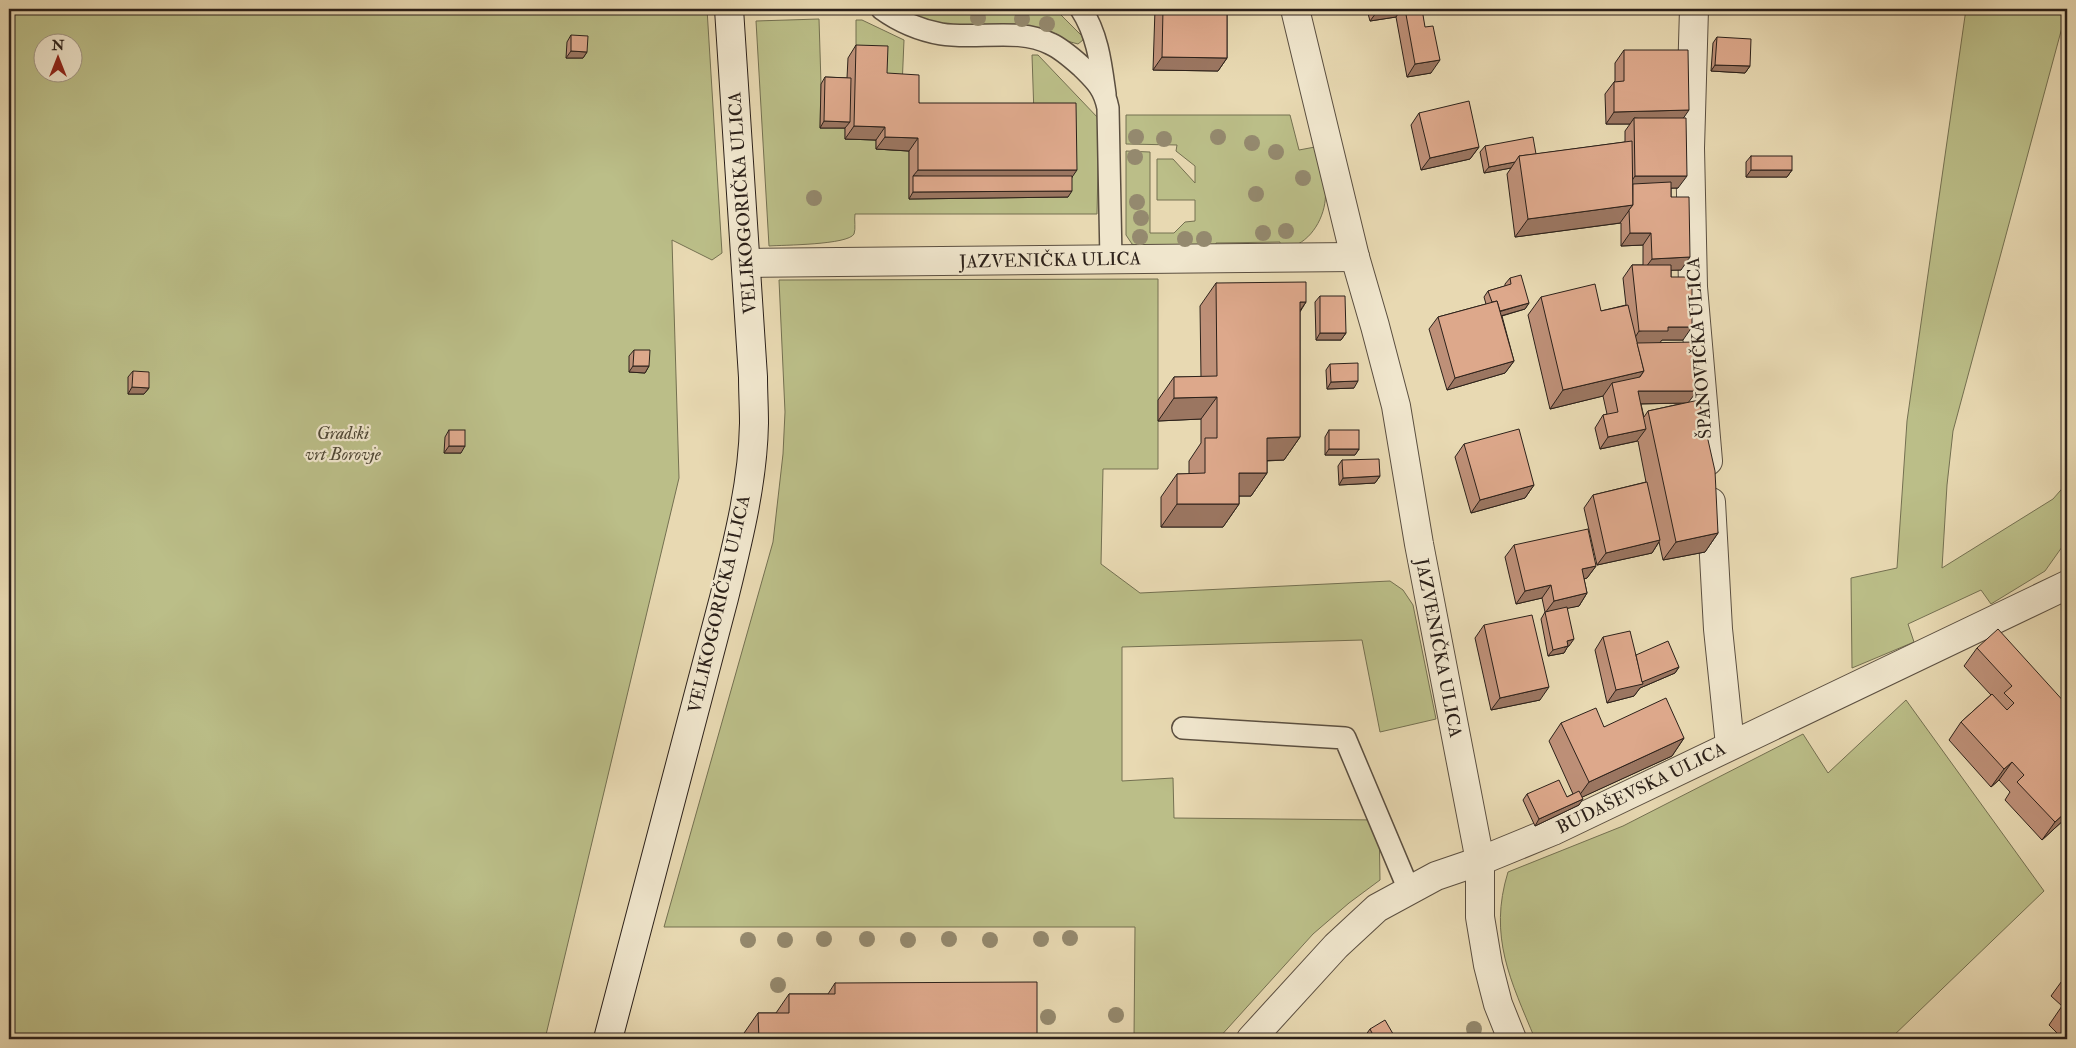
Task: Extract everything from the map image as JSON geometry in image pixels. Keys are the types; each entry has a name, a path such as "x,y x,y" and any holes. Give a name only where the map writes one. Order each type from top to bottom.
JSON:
{"street":[{"name":"VELIKOGORIČKA ULICA","path":"608,1039 724,598 741,526 751,463 754,424 746,263 729,9"},
{"name":"JAZVENIČKA ULICA","path":"1295,9 1355,257 1376,326 1396,406 1419,544 1480,861 1480,917 1488,965 1498,1004 1512,1039"},
{"name":"ŠPANOVIČKA ULICA","path":"1694,9 1690,148 1693,287 1712,513 1718,629 1730,746"},
{"name":"JAZVENIČKA ULICA","path":"746,263 1355,257"},
{"path":"2057,589 2067,567"},
{"name":"BUDAŠEVSKA ULICA","path":"1251,1039 1336,946 1377,908 1409,890 1436,876 1480,861 1553,831 2057,589"}],"lane":[{"path":"882,9 902,22 942,34 1019,36 1035,38 1051,44 1088,73 1101,86 1106,97"},
{"path":"1081,9 1091,29 1098,50 1108,108 1111,260"},
{"path":"1183,728 1345,738 1409,890"}],"green space":[{"name":"Gradski vrt Borovje","path":"9,9 707,9 722,253 712,260 672,240 679,478 545,1039 9,1039"},
{"path":"898,9 1055,9 1082,36 1083,40 1078,44 1045,35 935,29"},
{"path":"1966,9 2067,9 1953,431 1947,485 1942,568 2053,499 2067,483 2067,540 2045,571 1991,604 1981,590 1908,624 1914,642 1852,668 1851,578 1897,568 1907,421"},
{"path":"819,19 820,127 845,128 845,139 876,140 876,149 909,151 909,198 1034,115 1032,55 1038,55 1099,119 1097,214 855,214 855,232 849,238 800,245 769,246 756,21"},
{"path":"856,20 862,20 904,40 902,87 856,58"},
{"path":"1126,115 1290,115 1299,150 1315,147 1325,188 1325,204 1320,220 1305,240 1280,251 1280,242 1216,243 1216,249 1143,250 1132,244 1126,235 1126,151 1150,152 1150,233 1174,233 1185,222 1195,221 1195,200 1157,200 1157,159 1173,159 1195,183 1195,166 1176,151 1177,145 1126,144"},
{"path":"1158,279 1158,469 1103,469 1101,564 1140,593 1390,581 1403,590 1413,605 1436,719 1380,732 1362,640 1122,647 1122,781 1173,778 1174,818 1379,820 1380,880 1349,903 1313,934 1218,1039 1134,1039 1135,927 664,927 773,542 783,454 785,412 779,280"},
{"path":"1906,700 2044,891 1890,1039 1535,1039 1511,978 1501,938 1502,895 1508,872 1623,826 1803,734 1828,773"}],"building":[{"path":"1163,9 1227,9 1227,58 1162,57"},
{"path":"1405,9 1422,9 1425,27 1433,26 1440,60 1415,64"},
{"path":"571,35 588,36 587,52 571,51"},
{"path":"1717,37 1751,39 1750,66 1715,65"},
{"path":"856,45 888,46 887,73 919,75 919,103 1076,103 1077,170 918,170 918,138 885,137 885,127 854,126"},
{"path":"1624,50 1688,50 1689,110 1614,112 1614,82 1624,81"},
{"path":"825,77 851,78 850,122 824,121"},
{"path":"1469,101 1479,147 1430,158 1419,113"},
{"path":"1634,118 1686,118 1687,176 1635,176"},
{"path":"1533,137 1536,154 1519,156 1515,162 1489,167 1485,146"},
{"path":"1632,141 1633,205 1528,219 1519,156"},
{"path":"1751,156 1792,156 1792,170 1751,170"},
{"path":"913,176 1072,176 1072,191 913,192"},
{"path":"1671,182 1671,197 1689,197 1690,257 1652,259 1651,233 1630,233 1629,210 1633,205 1633,184"},
{"path":"1632,265 1671,265 1671,277 1692,277 1692,327 1668,327 1668,331 1639,331"},
{"path":"1521,275 1529,303 1500,311 1497,301 1492,302 1488,291 1511,284 1510,278"},
{"path":"1306,282 1306,302 1300,302 1300,437 1267,438 1267,473 1239,473 1239,504 1177,504 1177,474 1205,473 1205,438 1217,438 1217,397 1174,398 1174,377 1217,376 1216,283"},
{"path":"1595,284 1601,311 1628,305 1644,371 1563,390 1541,297"},
{"path":"1320,296 1345,296 1346,333 1320,333"},
{"path":"1497,301 1514,361 1455,378 1438,317"},
{"path":"1696,342 1697,391 1638,391 1646,429 1608,437 1603,415 1618,412 1612,383 1640,377 1644,371 1637,343"},
{"path":"634,350 650,350 649,366 633,366"},
{"path":"1358,363 1358,381 1331,382 1330,364"},
{"path":"133,371 149,372 149,388 132,387"},
{"path":"1699,400 1715,471 1718,533 1676,542 1648,411"},
{"path":"1519,429 1534,485 1480,500 1464,444"},
{"path":"449,430 465,430 465,446 449,446"},
{"path":"1329,430 1359,430 1359,449 1329,449"},
{"path":"1379,459 1380,476 1343,478 1342,460"},
{"path":"1647,482 1660,540 1606,553 1593,495"},
{"path":"1588,529 1596,566 1582,569 1587,593 1554,601 1551,585 1525,591 1514,545"},
{"path":"1567,607 1574,639 1567,641 1568,646 1553,650 1545,612"},
{"path":"1532,615 1549,687 1500,698 1484,625"},
{"path":"1998,629 2067,705 2067,811 2055,822 2017,782 2024,775 2012,762 2004,769 1961,722 1992,694 2007,710 2014,703 2004,693 2012,686 1977,648"},
{"path":"1630,631 1643,684 1616,690 1603,637"},
{"path":"1668,641 1679,667 1642,682 1636,655"},
{"path":"1666,698 1684,738 1589,782 1561,723 1596,708 1604,727"},
{"path":"1559,780 1567,797 1579,791 1583,799 1539,819 1527,794"},
{"path":"1037,982 1037,1039 759,1039 758,1013 789,1013 789,994 835,994 835,983"},
{"path":"2067,1001 2067,1013 2061,1007"},
{"path":"1385,1020 1396,1039 1370,1039 1374,1037 1370,1029"},
{"path":"1484,1035 1486,1039 1476,1039"}]}
